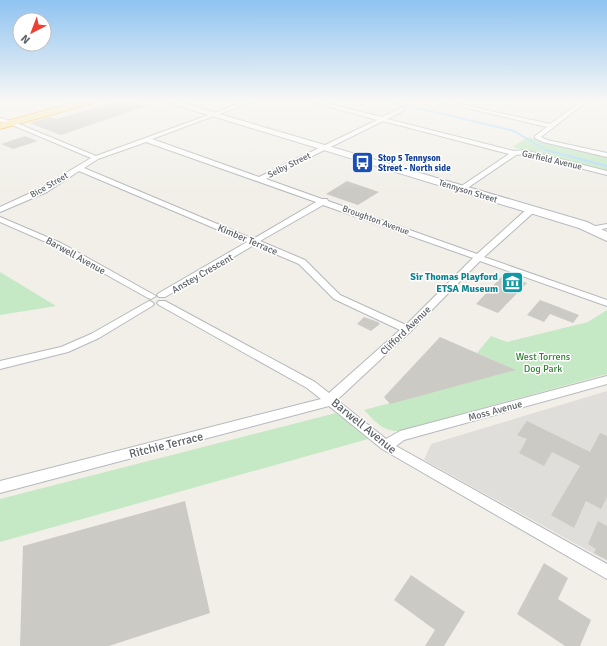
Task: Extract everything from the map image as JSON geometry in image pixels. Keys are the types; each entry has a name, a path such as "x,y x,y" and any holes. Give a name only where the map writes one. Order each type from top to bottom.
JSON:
{"street":[{"path":"25,131 96,158"},
{"name":"Bice Street","path":"0,210 44,190 96,158 168,131"},
{"name":"Tennyson Street","path":"268,131 593,229 607,237"},
{"name":"Selby Street","path":"261,179 358,131"},
{"name":"Garfield Avenue","path":"429,131 514,153 524,152 607,173"},
{"path":"544,131 538,136 540,139 545,141 607,155"},
{"name":"Broughton Avenue","path":"146,139 607,302"},
{"path":"463,189 514,153"},
{"name":"Kimber Terrace","path":"78,168 302,262 336,297 407,329"},
{"name":"Anstey Crescent","path":"162,299 254,242 324,202"},
{"name":"Clifford Avenue","path":"330,399 407,329 479,257 531,210"},
{"name":"Barwell Avenue","path":"0,218 30,230 53,242 150,300"},
{"path":"593,229 607,226"},
{"path":"0,365 64,350 95,336 150,300 162,299"},
{"name":"Barwell Avenue","path":"162,299 311,384 386,446 607,572"},
{"name":"Moss Avenue","path":"386,446 400,436 607,380"},
{"name":"Ritchie Terrace","path":"0,487 314,407 330,399"}],"shaded area":[{"path":"607,391 607,561 424,460 431,444"}],"green space":[{"path":"527,137 607,155 607,173 513,147"},
{"path":"0,272 56,306 0,315"},
{"name":"West Torrens Dog Park","path":"607,310 607,374 398,431 392,431 383,427 364,410 515,370 477,353 491,336 507,342 588,322"},
{"path":"336,413 368,439 0,542 0,499"}],"building":[{"path":"51,131 72,131 61,135"},
{"path":"25,136 38,141 13,149 1,144"},
{"path":"347,181 379,192 358,205 326,194"},
{"path":"504,274 527,283 498,313 476,304"},
{"path":"540,300 579,315 573,323 550,314 544,322 527,315"},
{"path":"364,317 380,324 371,331 357,324"},
{"path":"440,337 516,370 390,404 384,397"},
{"path":"527,421 590,452 600,433 607,436 607,497 601,509 586,501 574,528 551,515 580,466 552,452 544,466 519,453 527,439 517,435"},
{"path":"185,501 210,613 109,646 20,646 23,546"},
{"path":"598,521 607,526 607,560 594,553 596,549 588,544"},
{"path":"544,563 568,578 558,599 591,620 580,646 565,646 517,614"},
{"path":"411,575 465,612 444,646 425,646 435,630 394,600"}],"waterway":[{"path":"514,131 546,150 607,166"}],"place":[{"name":"Stop 5 Tennyson Street - North side","path":"363,163"},
{"name":"Sir Thomas Playford ETSA Museum","path":"513,282"}]}
